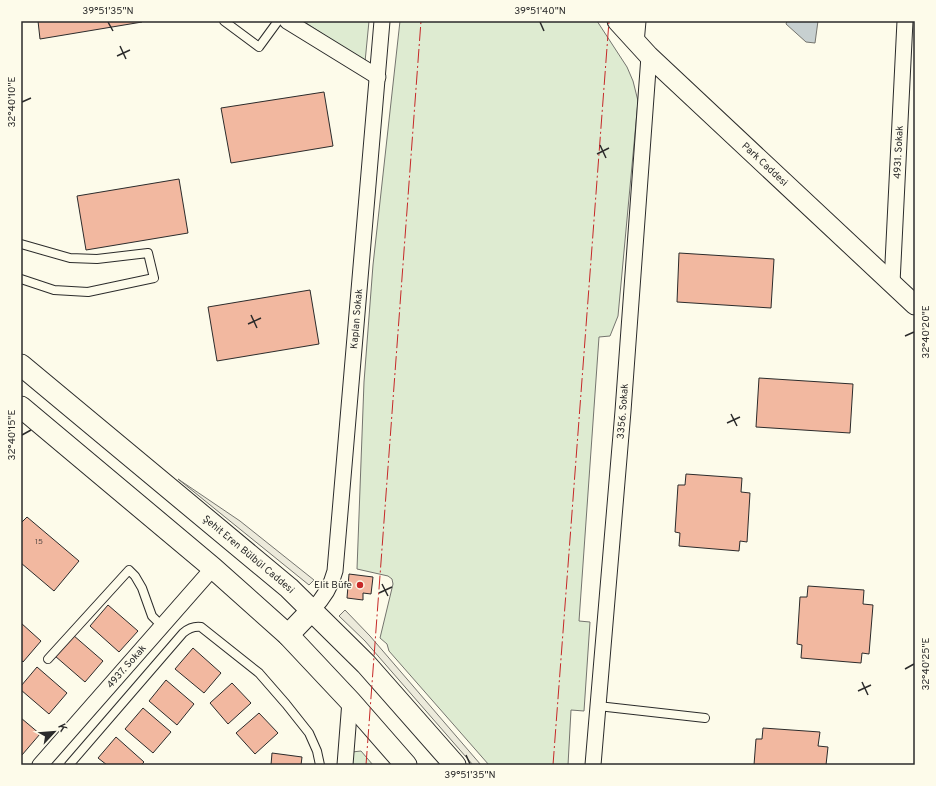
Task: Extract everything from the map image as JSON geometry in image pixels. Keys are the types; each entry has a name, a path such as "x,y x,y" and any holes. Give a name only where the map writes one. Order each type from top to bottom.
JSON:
{"main road":[{"name":"Şehit Eren Bülbül Caddesi","path":"21,365 289,588 366,664 455,765"},
{"path":"21,408 213,568 288,635 350,701 406,765"},
{"path":"288,635 312,610"}],"street":[{"path":"287,21 378,77"},
{"name":"Kaplan Sokak","path":"312,610 325,595 333,579 335,570 382,21"},
{"name":"Park Caddesi","path":"616,21 649,56 915,305"},
{"path":"636,43 638,21"},
{"name":"4931. Sokak","path":"892,283 905,21"},
{"name":"3356. Sokak","path":"593,765 623,411 649,56"},
{"name":"4937. Sokak","path":"40,765 213,568"},
{"path":"345,765 350,701"}],"lane":[{"path":"224,21 259,47 278,21"},
{"path":"21,244 70,258 97,259 148,253 154,278 88,292 54,290 21,279"},
{"path":"48,659 129,570 135,576 142,588 152,616 162,626"},
{"path":"69,765 183,633 188,629 201,627 260,673 309,733 317,751 320,765"},
{"path":"598,706 705,718"}],"green space":[{"path":"303,21 369,21 365,62"},
{"path":"400,21 597,21 627,67 633,81 638,101 618,316 610,336 599,337 579,621 590,622 584,711 571,710 568,765 489,765 389,651 387,644 380,638 393,584 392,579 388,576 357,569 364,382 373,265"},
{"path":"361,751 373,765 351,765 352,752"}],"shaded area":[{"path":"787,21 818,21 815,43 806,42 786,24"},
{"path":"178,479 240,521 314,580 309,585"},
{"path":"345,610 370,636 481,765 473,765 365,641 339,616"}],"building":[{"path":"38,21 142,21 142,22 40,39"},
{"path":"324,92 333,146 231,163 221,108"},
{"path":"179,179 188,233 86,250 77,196"},
{"path":"679,253 774,259 771,308 677,302"},
{"path":"310,290 319,344 217,361 208,307"},
{"path":"759,378 853,384 850,433 756,427"},
{"path":"686,474 742,478 741,492 750,493 747,542 740,541 739,551 679,546 680,533 675,532 678,485 685,485"},
{"path":"27,517 79,561 54,591 21,563 21,523"},
{"name":"Elit Büfe","path":"349,574 373,577 371,594 363,593 363,600 347,598"},
{"path":"808,586 864,590 863,604 873,605 869,654 862,653 861,663 801,658 802,645 797,644 800,597 807,597"},
{"path":"108,605 138,631 119,652 90,626"},
{"path":"21,623 41,641 23,662 21,660"},
{"path":"73,635 103,661 85,682 55,656"},
{"path":"193,648 221,673 204,693 175,669"},
{"path":"37,667 67,693 49,714 21,690 21,686"},
{"path":"166,680 194,704 177,725 149,701"},
{"path":"232,683 251,703 228,724 210,703"},
{"path":"143,708 171,732 153,753 125,729"},
{"path":"259,713 278,733 255,754 236,733"},
{"path":"21,718 40,734 22,755 21,754"},
{"path":"763,728 820,732 818,746 828,747 826,765 754,765 756,739 762,739"},
{"path":"116,737 144,762 141,765 107,765 98,758"},
{"path":"272,753 302,757 301,765 271,765"}],"power":[{"path":"366,765 421,21"},
{"path":"553,765 609,21"}],"place":[{"name":"Elit Büfe","path":"360,585"}]}
